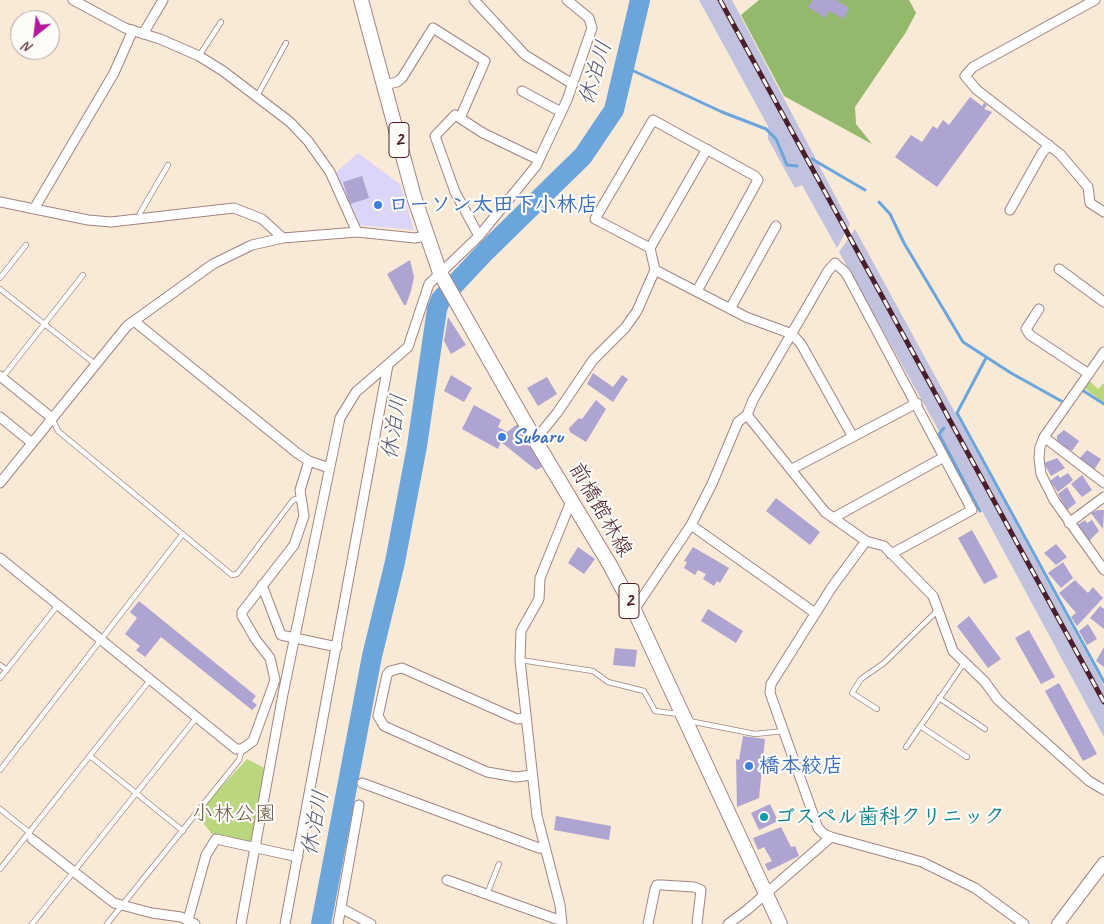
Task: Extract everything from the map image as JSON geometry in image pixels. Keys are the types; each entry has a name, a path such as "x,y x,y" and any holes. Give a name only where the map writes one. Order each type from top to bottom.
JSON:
{"main road":[{"name":"前橋館林線","path":"361,0 426,236 442,275 634,610 780,924"}],"street":[{"path":"143,34 163,0"},
{"path":"474,0 525,55 572,83"},
{"path":"241,924 294,639 340,418 356,392 408,347 429,284 442,275 479,236 539,160 561,112 592,28 589,18 567,0"},
{"path":"1095,0 973,67 966,76 977,90 1049,145 1088,187 1090,203 1104,212"},
{"path":"78,1 125,28 198,56 223,71 290,122 308,141 330,172 357,232"},
{"path":"384,86 397,82 402,78 432,28 485,61 460,118"},
{"path":"34,209 114,73 133,30"},
{"path":"522,91 561,112"},
{"path":"479,236 455,192 435,136 455,115 483,133 539,160"},
{"path":"650,248 595,219 653,120 707,148 756,176 758,180 697,291"},
{"path":"1010,210 1042,153 1049,145"},
{"path":"535,440 557,413 593,360 625,328 637,311 655,270 650,248 707,148"},
{"path":"0,202 88,220 111,222 138,221 234,208 262,219 284,238"},
{"path":"730,308 776,226"},
{"path":"0,483 127,326 213,264 252,246 284,238 357,232 415,238 426,236"},
{"path":"634,610 691,525 712,484 738,422 747,415 753,400 831,266 839,264 846,273 972,510 892,554"},
{"path":"1059,269 1104,302"},
{"path":"655,270 746,317 792,334 801,344 853,437"},
{"path":"1039,309 1026,329 1030,335 1089,374"},
{"path":"134,321 309,460 329,468"},
{"path":"1104,352 1044,437 1040,447 1041,474 1068,523 1104,570"},
{"path":"285,924 388,366"},
{"path":"1,377 52,418"},
{"path":"792,470 916,403"},
{"path":"747,415 825,512 866,541 884,546 933,596 953,651 964,663 1031,732 1089,781 1104,790"},
{"path":"0,417 32,443"},
{"path":"1044,437 1104,483"},
{"path":"833,518 944,457"},
{"path":"0,558 236,749 242,749 253,741 275,680 270,658 242,616 245,607 294,545 304,516 300,490 309,460"},
{"path":"1068,523 1104,497"},
{"path":"562,922 537,816 520,660 521,631 539,599 540,578 572,499"},
{"path":"691,525 815,613"},
{"path":"866,541 815,613 771,684 770,693 818,828 824,834 831,837 922,862 975,888 1024,924"},
{"path":"262,585 281,635 336,648"},
{"path":"526,718 517,719 402,668 390,672 386,678 378,716 384,726 487,772 516,777 532,775"},
{"path":"362,783 539,848 545,848"},
{"path":"338,924 359,805"},
{"path":"31,835 114,903 192,922 206,855 216,839 298,857"},
{"path":"728,924 831,837"},
{"path":"1058,924 1104,863"},
{"path":"447,880 562,922"},
{"path":"648,924 655,889 657,885 662,885 694,886 701,890 697,924"},
{"path":"341,908 371,924"}],"lane":[{"path":"198,56 221,22"},
{"path":"257,96 286,43"},
{"path":"138,221 140,213 168,165"},
{"path":"0,278 26,245"},
{"path":"1,377 83,275"},
{"path":"0,289 95,365"},
{"path":"52,418 58,431 232,575 237,574 293,500 302,498"},
{"path":"0,770 182,535"},
{"path":"0,678 58,605"},
{"path":"877,709 852,693 862,679 884,663 938,610"},
{"path":"520,660 593,671 608,682 644,691 655,711 755,734 784,731"},
{"path":"906,747 964,663"},
{"path":"0,665 7,670"},
{"path":"0,869 31,835 150,680"},
{"path":"939,698 986,729"},
{"path":"32,924 197,718"},
{"path":"920,726 967,757"},
{"path":"107,924 239,760 242,749"},
{"path":"90,756 182,831"},
{"path":"0,809 31,835"},
{"path":"487,894 499,864"}],"shaded area":[{"path":"699,0 732,0 850,224 837,248 802,185 795,188 768,139 768,126"},
{"name":"ローソン太田下小林店","path":"358,153 400,184 414,230 357,225 334,174"},
{"path":"855,229 1104,686 1104,737 939,431 839,252"}],"green space":[{"path":"759,0 909,0 916,13 906,32 855,107 856,124 872,144 784,96 741,15"},
{"path":"1090,381 1098,389 1104,383 1104,403 1084,388"},
{"name":"小林公園","path":"247,759 270,771 256,848 216,839 196,814"}],"building":[{"path":"813,0 836,0 849,8 844,19 829,11 825,18 808,7"},
{"path":"970,97 982,106 984,103 987,105 984,109 992,112 937,187 895,157 911,135 922,142 933,126 937,129 943,120 949,125"},
{"path":"362,176 369,198 350,204 343,182"},
{"path":"410,260 414,277 406,305 404,305 387,274"},
{"path":"448,317 466,345 451,354 444,341"},
{"path":"593,373 613,387 622,375 628,379 613,402 587,384"},
{"path":"451,375 472,388 464,402 444,391"},
{"path":"547,377 557,394 538,406 527,388"},
{"path":"596,400 606,409 586,442 570,432 569,428 579,418 582,419"},
{"name":"Subaru","path":"474,405 501,420 498,427 507,432 519,423 542,467 536,470 501,442 498,449 462,429"},
{"path":"1064,430 1079,441 1072,451 1057,442 1057,436"},
{"path":"1087,450 1101,459 1094,470 1079,459"},
{"path":"1057,458 1065,468 1051,476 1044,463"},
{"path":"1068,473 1073,480 1058,492 1050,481 1058,475 1060,478"},
{"path":"1082,475 1092,490 1082,497 1071,484"},
{"path":"1067,487 1076,503 1067,510 1058,494"},
{"path":"776,498 820,532 810,545 766,511"},
{"path":"1104,510 1103,529 1091,513"},
{"path":"1085,520 1087,523 1092,520 1099,531 1088,542 1076,526"},
{"path":"972,530 998,577 984,584 958,538"},
{"path":"1056,544 1067,557 1056,565 1044,553"},
{"path":"578,547 595,559 584,574 568,563"},
{"path":"693,547 729,568 720,583 717,581 714,586 703,579 706,574 698,570 695,575 684,568 687,562 684,561"},
{"path":"1063,562 1073,578 1061,588 1048,573"},
{"path":"1075,580 1088,593 1093,587 1103,598 1077,626 1071,617 1076,613 1059,593"},
{"path":"139,601 256,696 252,701 257,705 252,710 161,637 145,657 136,650 140,646 125,634 137,618 130,612"},
{"path":"1100,606 1104,609 1104,629 1090,618"},
{"path":"708,609 743,631 736,643 701,621"},
{"path":"969,616 1001,659 988,668 957,626"},
{"path":"1088,624 1097,639 1087,645 1079,631"},
{"path":"1029,630 1055,677 1041,684 1015,638"},
{"path":"1104,647 1104,667 1096,661"},
{"path":"615,648 637,650 635,667 613,665"},
{"path":"1059,683 1097,754 1083,761 1045,691"},
{"name":"橋本絞店","path":"743,736 765,739 759,798 737,807 736,759 739,760"},
{"name":"ゴスペル歯科クリニック","path":"770,804 778,821 759,830 751,813"},
{"path":"556,816 611,826 609,840 554,830"},
{"path":"781,827 791,847 795,846 799,856 768,871 765,864 772,861 764,847 758,850 753,838"}],"waterway":[{"name":"休泊川","path":"321,924 372,656 395,562 417,446 437,309 441,299 486,251 583,156 614,110 640,0"},
{"path":"623,66 722,112 766,129 776,139 787,165 797,166"},
{"path":"812,159 865,190"},
{"path":"879,202 890,214 904,243 963,342 1011,373 1063,402"},
{"path":"986,358 957,413 1104,682"},
{"path":"1082,390 1104,404"},
{"path":"944,428 939,434 980,511"}],"railway":[{"path":"720,0 1104,702"}],"place":[{"name":"ローソン太田下小林店","path":"378,205"},
{"name":"Subaru","path":"502,437"},
{"name":"橋本絞店","path":"749,766"},
{"name":"ゴスペル歯科クリニック","path":"764,817"}]}
